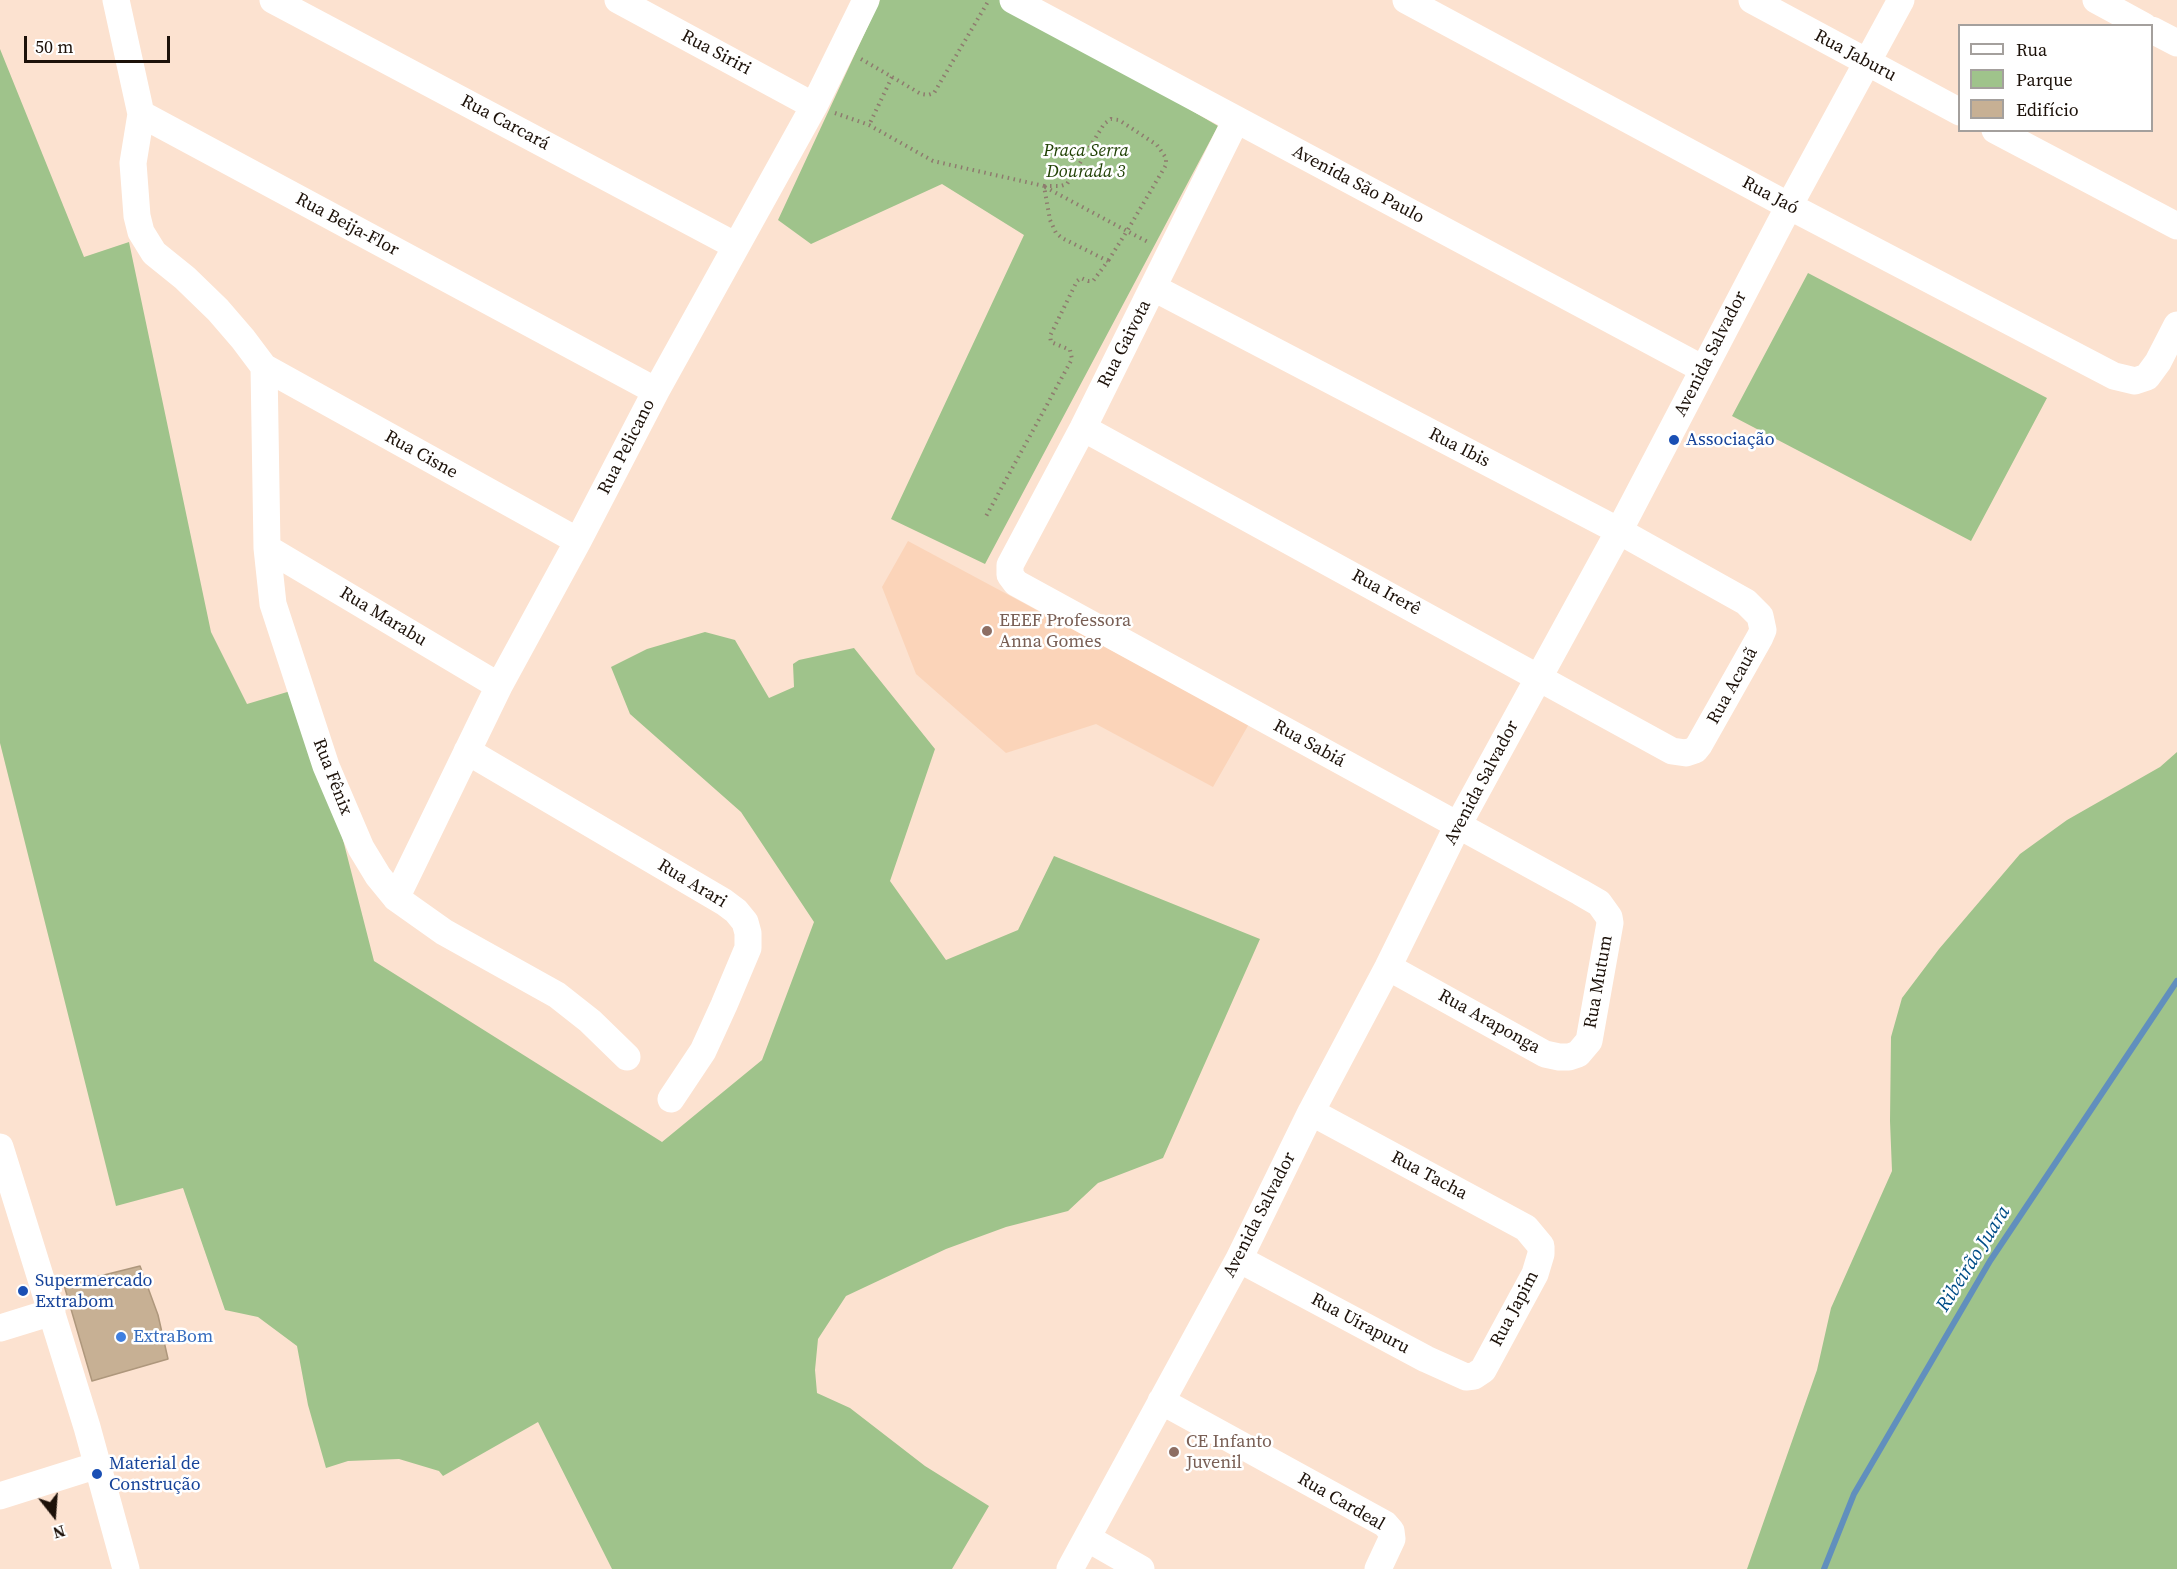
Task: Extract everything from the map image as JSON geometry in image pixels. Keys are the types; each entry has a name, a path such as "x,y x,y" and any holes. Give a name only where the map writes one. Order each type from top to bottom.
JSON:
{"street":[{"path":"116,0 141,114 133,163 137,216 141,231 154,253 185,278 218,310 264,367"},
{"name":"Rua Carcará","path":"273,0 736,246"},
{"name":"Rua Siriri","path":"618,0 814,106"},
{"name":"Rua Pelicano","path":"396,898 499,686 656,391 814,106 866,0"},
{"name":"Rua Jaó","path":"1406,0 1789,206 2096,367 2126,380 2140,381 2147,377 2177,325"},
{"name":"Rua Jaburu","path":"1752,0 1958,111"},
{"name":"Avenida Salvador","path":"1070,1569 1239,1259 1311,1112 1388,967 1458,825 1619,531 1789,206 1901,0"},
{"path":"2096,0 2140,24"},
{"name":"Avenida São Paulo","path":"1029,4 1236,120 1703,369"},
{"path":"2153,31 2177,43"},
{"name":"Rua Beija-Flor","path":"141,114 656,391"},
{"name":"Rua Gaivota","path":"1010,565 1083,428 1236,120"},
{"path":"1999,132 2177,226"},
{"name":"Rua Ibis","path":"1154,288 1619,531 1746,602 1760,616"},
{"name":"Rua Cisne","path":"264,367 578,541"},
{"name":"Rua Fênix","path":"264,367 267,548 273,604 326,766 361,848 378,876 396,898 444,932 557,995 590,1021 627,1057"},
{"name":"Rua Irerê","path":"1083,428 1654,742 1678,753 1691,752"},
{"name":"Rua Marabu","path":"267,548 499,686"},
{"name":"Rua Sabiá","path":"1010,565 1011,575 1016,583 1599,903 1605,910 1610,923"},
{"name":"Rua Acauã","path":"1691,752 1699,745 1760,637 1763,630 1760,616"},
{"name":"Rua Arari","path":"467,751 724,902 745,922 748,948 703,1051 671,1099"},
{"name":"Rua Mutum","path":"1589,1041 1610,923"},
{"name":"Rua Araponga","path":"1388,967 1545,1053 1569,1057 1585,1048 1589,1041"},
{"name":"Rua Tacha","path":"1311,1112 1527,1228 1541,1246"},
{"path":"2,1157 52,1312 98,1465 126,1569"},
{"name":"Rua Japim","path":"1482,1370 1535,1274 1541,1246"},
{"name":"Rua Uirapuru","path":"1239,1259 1462,1376 1470,1378 1482,1370"},
{"path":"0,1328 52,1312"},
{"name":"Rua Cardeal","path":"1161,1401 1386,1524 1392,1535 1389,1548 1378,1569"},
{"path":"0,1496 98,1465"},
{"path":"1087,1538 1141,1569"}],"path":[{"path":"843,49 921,94 934,93 989,0"},
{"path":"870,125 892,77"},
{"path":"814,106 870,125 933,161 1044,186 1067,184 1104,124 1112,119 1119,120 1157,145 1166,158 1166,165 1094,281 1088,282 1082,278 1077,281 1050,336 1051,342 1070,350 1072,359 985,518"},
{"path":"1044,186 1171,253"},
{"path":"1044,186 1050,220 1056,233 1108,261"}],"shaded area":[{"name":"EEEF Professora Anna Gomes","path":"908,541 1249,724 1213,787 1096,724 1006,753 916,674 882,587"}],"green space":[{"name":"Praça Serra Dourada 3","path":"880,0 1003,0 1218,126 985,564 891,519 1024,235 942,184 811,244 778,220"},
{"path":"0,49 84,257 129,242 211,632 247,704 304,687 374,961 662,1142 762,1060 814,922 741,812 630,714 611,667 647,649 705,632 735,640 769,698 794,687 793,664 799,660 854,648 935,749 890,881 946,960 1018,930 1054,856 1260,939 1163,1158 1098,1183 1068,1211 1006,1227 946,1249 846,1296 818,1339 815,1370 817,1393 850,1408 925,1466 989,1506 952,1569 612,1569 538,1422 443,1476 439,1471 399,1459 348,1461 326,1468 308,1405 297,1346 258,1317 225,1310 183,1188 116,1206 0,743"},
{"path":"1808,273 2047,398 1971,541 1732,416"},
{"path":"2177,752 2177,1569 1747,1569 1817,1370 1831,1308 1892,1171 1891,1037 1902,998 1939,949 2020,854 2067,820 2160,767"}],"building":[{"name":"ExtraBom","path":"140,1266 158,1315 168,1359 92,1381 64,1285"}],"waterway":[{"name":"Ribeirão Juara","path":"1824,1569 1854,1494 1990,1261 2177,981"}],"place":[{"name":"Associação","path":"1674,440"},
{"name":"EEEF Professora Anna Gomes","path":"987,631"},
{"name":"Supermercado Extrabom","path":"23,1291"},
{"name":"ExtraBom","path":"121,1337"},
{"name":"CE Infanto Juvenil","path":"1174,1452"},
{"name":"Material de Construção","path":"97,1474"}]}
